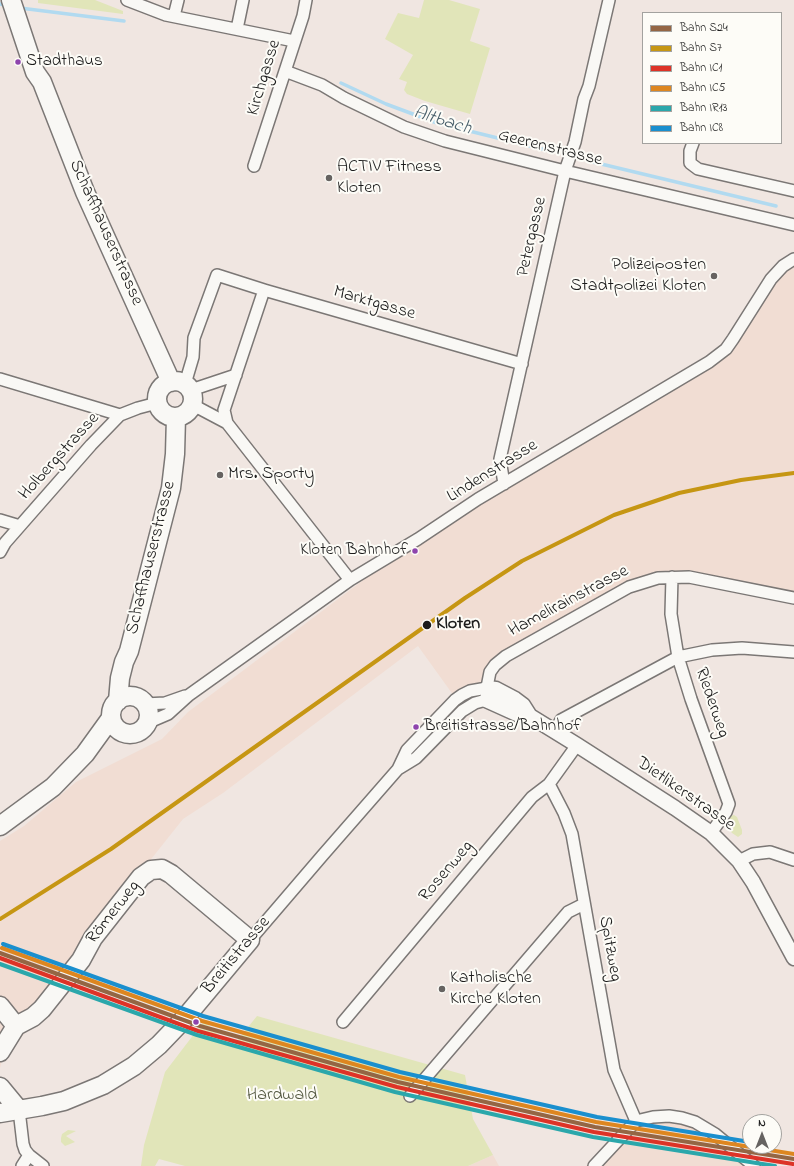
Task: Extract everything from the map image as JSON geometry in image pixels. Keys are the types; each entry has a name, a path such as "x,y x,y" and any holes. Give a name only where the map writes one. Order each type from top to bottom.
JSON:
{"main road":[{"name":"Schaffhauserstrasse","path":"17,4 34,72 42,82 85,192 185,390"},
{"path":"166,384 185,390 186,414 176,418 162,412 158,403 159,392 166,384"},
{"name":"Schaffhauserstrasse","path":"118,701 120,678 124,662 129,651 171,488 175,454 176,418"},
{"name":"Schaffhauserstrasse","path":"129,651 133,691 141,701"},
{"path":"130,697 141,701 149,713 147,723 142,730 131,734 125,733 116,728 112,718 112,709 118,701 130,697"},
{"path":"0,826 53,786 85,754 112,718"},
{"path":"85,754 125,733"},
{"name":"Römerweg","path":"16,1026 34,1017 42,1009 81,960 89,943 100,928 141,877 151,870 162,869 172,874 250,940"},
{"name":"Breitistrasse","path":"0,1113 64,1101 104,1085 134,1066 159,1045 184,1019 250,940"},
{"path":"0,1006 16,1026 0,1052"},
{"path":"0,1087 19,1110"}],"street":[{"path":"127,0 166,15 294,41"},
{"path":"174,16 178,0"},
{"path":"237,29 243,0"},
{"name":"Kirchgasse","path":"254,166 303,16 306,0"},
{"name":"Petergasse","path":"504,484 500,459 565,171 574,142 584,99 589,86 609,0"},
{"name":"Geerenstrasse","path":"285,71 322,85 344,98 404,127 445,141 794,225"},
{"path":"693,144 690,151 690,162 698,169 794,191"},
{"name":"Lindenstrasse","path":"147,723 168,714 189,695 350,580 504,484 718,356 726,349 741,329 771,279 783,266 794,259"},
{"name":"Marktgasse","path":"185,390 193,357 194,338 217,275 264,290 522,364"},
{"path":"227,423 224,410 264,290"},
{"path":"185,390 236,375"},
{"path":"0,379 120,415"},
{"path":"185,390 227,423 350,580"},
{"name":"Holbergstrasse","path":"0,552 5,543 91,445 120,415 138,408 158,403"},
{"path":"0,520 20,526"},
{"name":"Hamelirainstrasse","path":"487,694 490,672 495,665 506,656 629,587 644,581 672,577 689,577 794,598"},
{"name":"Riederweg","path":"672,577 672,614 678,657 691,699 729,804 726,812 711,833"},
{"path":"555,731 561,720 678,657 712,650 742,648 794,652"},
{"name":"Dietlikerstrasse","path":"487,694 517,714 530,716 555,731 711,833 739,861 754,882 794,958"},
{"name":"Breitistrasse","path":"250,940 398,769 416,758 462,711 487,694"},
{"name":"Lindenstrasse","path":"141,701 165,703 189,695"},
{"name":"Rosenweg","path":"343,1022 532,797 549,784 577,745"},
{"name":"Spitzweg","path":"549,784 564,813 572,834 614,1070 636,1121"},
{"path":"739,861 754,854 770,852 794,860"},
{"path":"410,1096 568,912 584,904"},
{"path":"19,1110 23,1144 28,1155 43,1166"},
{"path":"594,1166 636,1121 653,1117 669,1116 695,1122 715,1134 754,1166"},
{"path":"22,1166 28,1155"}],"shaded area":[{"path":"794,259 794,598 705,580 644,581 495,665 486,700 459,703 418,646 223,793 183,819 148,863 101,914 109,934 2,1060 0,1068 0,841 24,826 76,782 162,739 188,712 366,578 449,524 504,484 718,356 765,288"},
{"path":"682,1118 754,1166 586,1166 636,1121"},
{"path":"493,1155 499,1166 468,1166"}],"green space":[{"path":"38,0 95,0 123,11 123,14 38,3"},
{"path":"424,0 449,0 480,9 470,41 490,48 470,114 425,101 407,94 404,90 407,82 399,79 413,55 385,39 398,13 419,18"},
{"path":"734,815 737,817 742,830 742,834 738,837 729,829 730,816"},
{"name":"Hardwald","path":"257,1016 465,1075 473,1119 493,1155 468,1166 185,1166 159,1159 155,1166 141,1166 144,1145 165,1072 204,1021 232,1047"},
{"path":"68,1130 76,1131 66,1136 75,1142 65,1146 61,1142 61,1138 62,1134"}],"waterway":[{"name":"Altbach","path":"0,4 8,6"},
{"name":"Altbach","path":"20,8 124,21"},
{"name":"Altbach","path":"341,83 386,104 437,123 546,150"},
{"name":"Altbach","path":"593,162 776,206"}],"rail line":[{"name":"S7","path":"0,919 111,849 465,598 522,561 614,515 679,493 741,480 794,473"},
{"name":"IC8","path":"3,944 203,1016 400,1072 597,1117 742,1141"},
{"name":"IC5","path":"2,948 202,1021 399,1077 596,1122 794,1154"},
{"name":"S24","path":"0,953 200,1026 398,1082 595,1127 794,1159"},
{"name":"IC1","path":"0,958 198,1031 397,1087 594,1132 793,1164"},
{"name":"IR13","path":"0,964 197,1035 395,1092 593,1137 775,1166"}],"place":[{"name":"Stadthaus","path":"18,62"},
{"name":"ACTIV Fitness Kloten","path":"329,178"},
{"name":"Polizeiposten Stadtpolizei Kloten","path":"714,276"},
{"name":"Mrs. Sporty","path":"220,475"},
{"name":"Kloten Bahnhof","path":"415,551"},
{"name":"Kloten","path":"427,625"},
{"name":"Breitistrasse/Bahnhof","path":"416,727"},
{"name":"Katholische Kirche Kloten","path":"442,989"}]}
